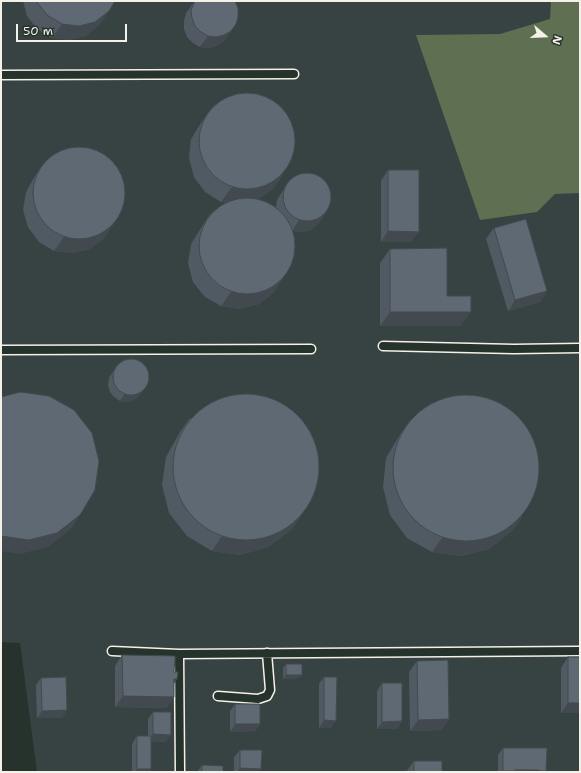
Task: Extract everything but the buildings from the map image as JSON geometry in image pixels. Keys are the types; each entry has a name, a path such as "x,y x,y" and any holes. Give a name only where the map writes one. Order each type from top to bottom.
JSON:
{"lane":[{"path":"1,75 294,74"},
{"path":"384,346 514,349 580,348"},
{"path":"1,350 311,349"},
{"path":"112,652 179,654 580,650"},
{"path":"218,696 258,699 267,696 270,690 267,653"},
{"path":"179,654 180,772"}],"shaded area":[{"path":"1,1 580,1 580,772 37,772 20,643 1,642"}],"green space":[{"path":"551,1 580,1 580,193 555,194 537,212 480,220 416,35 500,34 550,19"}]}
